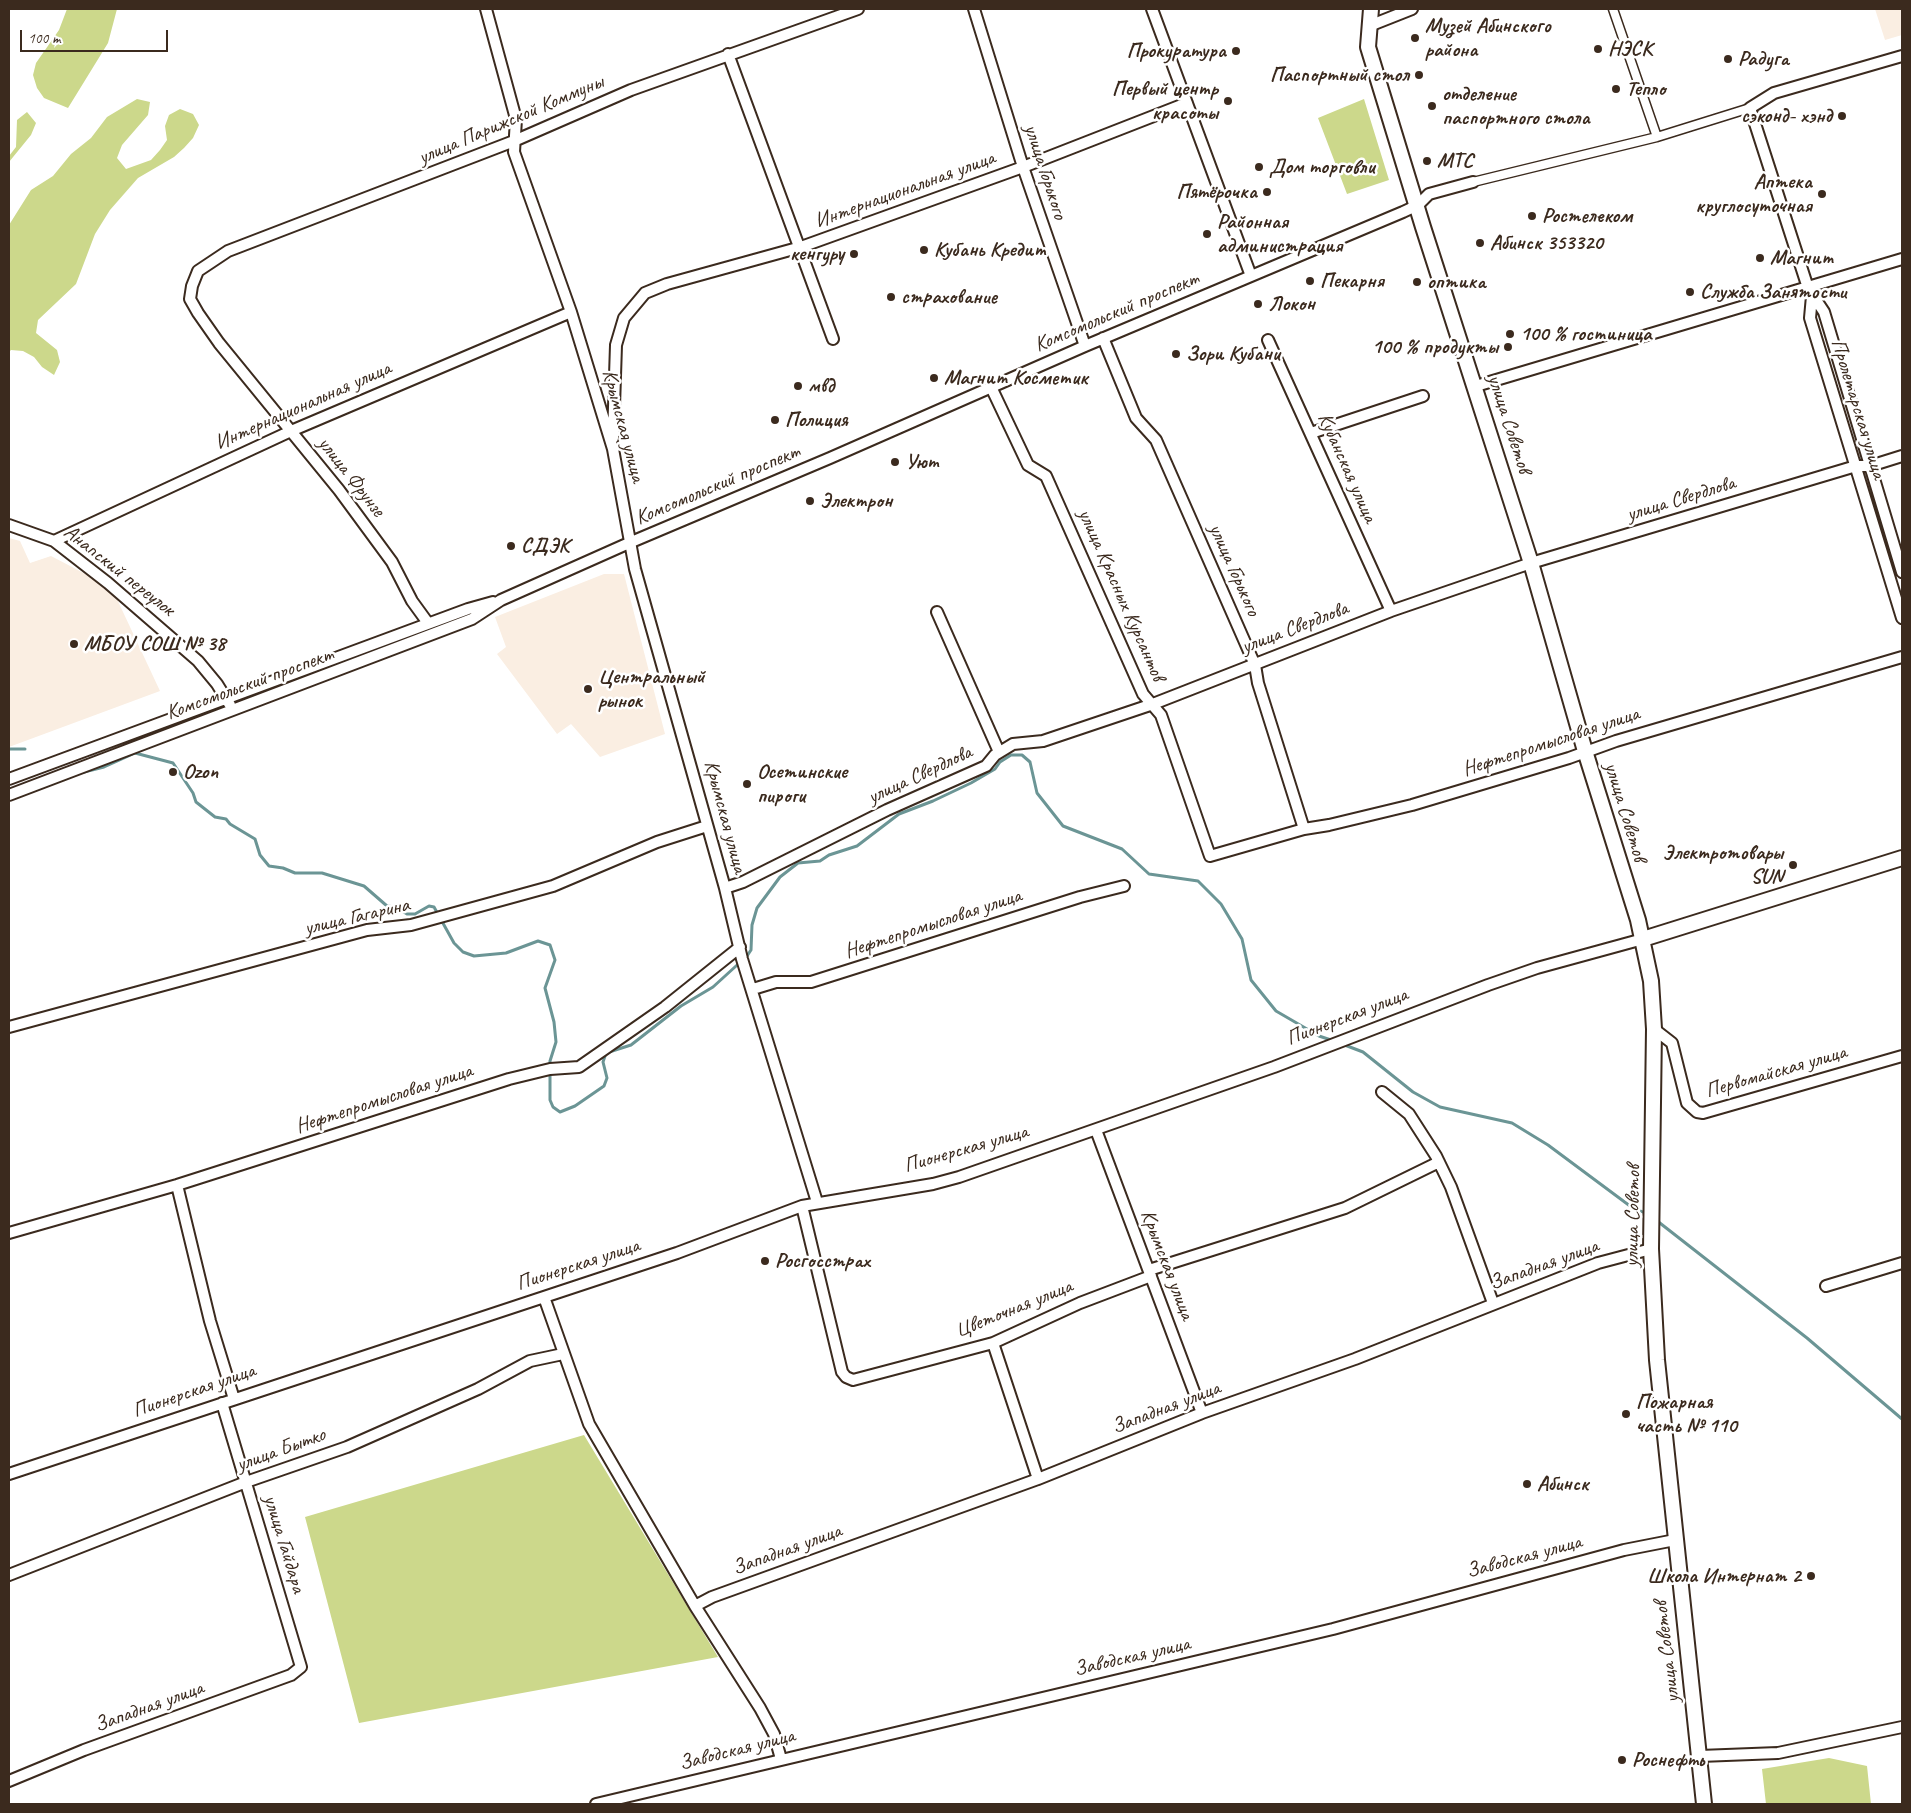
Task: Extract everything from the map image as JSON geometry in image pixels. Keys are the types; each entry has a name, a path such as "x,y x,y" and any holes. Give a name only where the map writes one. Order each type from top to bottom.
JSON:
{"main road":[{"name":"улица Советов","path":"1371,9 1368,47 1531,563 1585,751 1643,939 1651,981 1654,1029 1650,1249 1657,1360 1704,1804"},
{"name":"Пионерская улица","path":"1643,939 1902,858"}],"street":[{"name":"Крымская улица","path":"486,9 516,119 514,152 571,312 613,449 629,543 725,888 742,959 753,988 817,1202"},
{"name":"улица Парижской Коммуны","path":"192,286 198,271 228,251 514,141 631,90 858,9"},
{"name":"улица Горького","path":"974,9 1023,167 1085,346"},
{"path":"1152,9 1251,276"},
{"path":"1369,26 1412,9"},
{"path":"1613,9 1657,137"},
{"path":"728,54 833,339"},
{"name":"Комсомольский проспект","path":"9,779 468,609 501,600 1103,338 1418,205 1429,194 1657,137 1750,108 1774,93 1902,56"},
{"name":"Интернациональная улица","path":"613,449 616,345 624,318 632,306 645,293 666,284 801,248 1023,167 1187,102"},
{"name":"Пролетарская улица","path":"1750,108 1810,292 1824,312 1902,572"},
{"path":"1476,386 1810,292 1902,259"},
{"name":"улица Фрунзе","path":"192,286 190,299 198,314 340,490 392,562 412,601 428,624"},
{"name":"Пролетарская улица","path":"1810,292 1810,318 1902,618"},
{"name":"Интернациональная улица","path":"54,541 291,431 571,312"},
{"name":"улица Горького","path":"1103,338 1136,418 1156,440 1254,664 1304,829"},
{"name":"Кубанская улица","path":"1268,340 1391,611"},
{"name":"улица Красных Курсантов","path":"991,387 1028,465 1046,476 1143,694 1161,714 1210,856"},
{"path":"1311,433 1423,396"},
{"name":"улица Свердлова","path":"725,888 744,882 887,810 986,766 1000,752 1013,744 1043,741 1153,704 1391,611 1531,563 1856,466 1870,466 1902,456"},
{"name":"Анапский переулок","path":"9,525 54,541 155,621 191,654 227,699 232,710"},
{"name":"Комсомольский проспект","path":"9,795 472,619 501,600"},
{"path":"937,612 1000,752"},
{"name":"Нефтепромысловая улица","path":"1210,856 1304,829 1330,825 1412,805 1569,758 1585,751 1902,657"},
{"name":"улица Гагарина","path":"9,1027 367,930 411,925 554,886 656,842 707,826"},
{"name":"Нефтепромысловая улица","path":"753,988 776,982 812,982 1080,897 1124,886"},
{"name":"Пионерская улица","path":"9,1474 677,1253 802,1206 933,1184 1096,1130 1274,1067 1537,968 1643,939"},
{"name":"Нефтепромысловая улица","path":"9,1233 177,1185 509,1079 550,1070 579,1067 665,1007 740,947"},
{"name":"Первомайская улица","path":"1654,1029 1672,1043 1688,1103 1697,1112 1703,1113 1902,1056"},
{"path":"1382,1092 1409,1114 1439,1162 1451,1187 1493,1303"},
{"name":"Крымская улица","path":"1096,1130 1202,1413"},
{"name":"Цветочная улица","path":"802,1206 840,1364 846,1377 853,1380 993,1343 1150,1273 1345,1208 1439,1162"},
{"path":"177,1185 210,1321 234,1399"},
{"name":"Западная улица","path":"695,1606 712,1597 1038,1479 1202,1413 1355,1359 1598,1263 1650,1249"},
{"path":"1826,1286 1902,1263"},
{"path":"544,1297 589,1424 695,1606 760,1708 774,1734 781,1759"},
{"path":"993,1343 1038,1479"},
{"name":"улица Бытко","path":"9,1575 246,1482 346,1447 478,1389 530,1361 563,1354"},
{"name":"улица Гайдара","path":"222,1403 301,1667"},
{"name":"Заводская улица","path":"596,1804 1333,1629 1624,1550 1675,1540"},
{"name":"Западная улица","path":"9,1780 84,1750 291,1675 301,1667"},
{"path":"1700,1756 1778,1753 1902,1727"}],"shaded area":[{"path":"1875,9 1902,9 1902,35 1885,40"},
{"name":"МБОУ СОШ № 38","path":"9,538 20,541 30,563 51,556 97,580 116,597 160,691 9,747"},
{"name":"Центральный рынок","path":"604,574 624,574 665,734 600,757 571,724 557,734 497,654 506,647 495,617"}],"green space":[{"path":"67,9 117,9 108,43 68,108 44,98 37,88 33,75 36,63 59,30"},
{"path":"137,99 150,102 148,115 122,145 117,158 126,169 151,160 160,150 167,140 165,126 169,115 180,109 193,114 199,125 193,138 184,148 174,157 138,178 110,210 95,234 76,284 38,320 36,333 57,350 60,362 54,375 42,367 34,357 23,351 11,350 9,352 9,225 31,190 53,176 71,154 91,138 107,117"},
{"path":"1364,99 1389,180 1347,194 1318,118"},
{"path":"27,112 36,123 31,135 9,162 9,156 16,147 17,120"},
{"path":"584,1435 718,1657 359,1723 305,1517"},
{"path":"1829,1758 1867,1766 1871,1804 1766,1804 1762,1769"}],"waterway":[{"path":"9,749 25,749"},
{"path":"84,772 104,767 135,753 173,763 193,793 196,802 215,817 226,819 230,824 255,839 260,855 269,866 283,868 295,873 322,873 364,886 387,906 395,907 407,914 415,914 429,906 434,907 454,943 463,952 474,956 506,953 538,941 550,945 555,960 545,988 554,1022 556,1042 550,1061 550,1100 553,1107 560,1112 575,1106 604,1086 607,1078 603,1062 606,1053 631,1045 681,1006 713,987 747,956 751,950 752,925 757,908 780,877 798,863 820,861 829,855 857,846 899,814 933,801 971,783 995,769 1000,762 1011,755 1022,755 1030,762 1037,793 1063,826 1122,849 1149,874 1198,881 1221,904 1242,939 1251,980 1276,1011 1319,1036 1334,1041"},
{"path":"1342,1044 1363,1052 1413,1092 1440,1107 1512,1123 1548,1145 1630,1206 1647,1214"},
{"path":"1656,1220 1807,1338 1902,1419"}],"place":[{"name":"Музей Абинского района","path":"1415,38"},
{"name":"НЭСК","path":"1598,49"},
{"name":"Прокуратура","path":"1236,51"},
{"name":"Радуга","path":"1728,59"},
{"name":"Паспортный стол","path":"1419,75"},
{"name":"Тепло","path":"1616,89"},
{"name":"Первый центр красоты","path":"1228,101"},
{"name":"отделение паспортного стола","path":"1432,106"},
{"name":"сэконд- хэнд","path":"1842,116"},
{"name":"МТС","path":"1427,161"},
{"name":"Дом торговли","path":"1259,167"},
{"name":"Пятёрочка","path":"1267,192"},
{"name":"Аптека круглосуточная","path":"1822,194"},
{"name":"Ростелеком","path":"1532,216"},
{"name":"Районная администрация","path":"1207,234"},
{"name":"Абинск 353320","path":"1480,243"},
{"name":"Кубань Кредит","path":"924,250"},
{"name":"кенгуру","path":"854,254"},
{"name":"Магнит","path":"1760,258"},
{"name":"Пекарня","path":"1310,281"},
{"name":"оптика","path":"1417,282"},
{"name":"Служба Занятости","path":"1690,292"},
{"name":"страхование","path":"891,297"},
{"name":"Локон","path":"1258,304"},
{"name":"100 % гостиница","path":"1510,334"},
{"name":"100 % продукты","path":"1508,347"},
{"name":"Зори Кубани","path":"1176,354"},
{"name":"Магнит Косметик","path":"934,378"},
{"name":"мвд","path":"798,386"},
{"name":"Полиция","path":"775,420"},
{"name":"Уют","path":"895,462"},
{"name":"Электрон","path":"810,501"},
{"name":"СДЭК","path":"511,546"},
{"name":"МБОУ СОШ № 38","path":"74,644"},
{"name":"Центральный рынок","path":"588,689"},
{"name":"Ozon","path":"173,772"},
{"name":"Осетинские пироги","path":"747,784"},
{"name":"Электротовары SUN","path":"1793,865"},
{"name":"Росгосстрах","path":"765,1261"},
{"name":"Пожарная часть № 110","path":"1626,1414"},
{"name":"Абинск","path":"1527,1484"},
{"name":"Школа Интернат 2","path":"1811,1576"},
{"name":"Роснефть","path":"1622,1760"}]}
